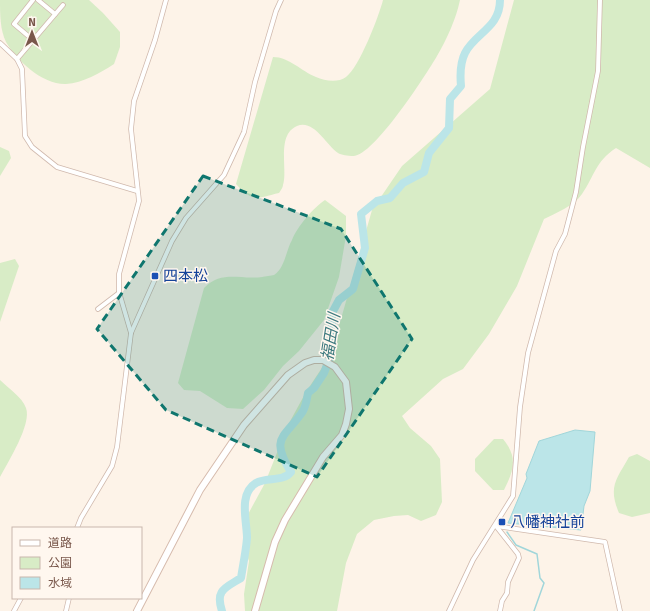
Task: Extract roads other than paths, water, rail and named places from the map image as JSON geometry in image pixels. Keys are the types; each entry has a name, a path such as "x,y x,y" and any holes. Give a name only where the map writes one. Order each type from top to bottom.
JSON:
{"street":[{"path":"33,0 14,24 33,40"},
{"path":"38,0 55,14"},
{"path":"131,333 119,293 119,274 139,201 131,130 134,101 155,40 166,0"},
{"path":"79,527 81,518 112,466 117,447 131,333 172,241 186,218 224,175 244,132 255,82 276,11 281,0"},
{"path":"449,611 473,560 496,526 513,496 520,407 528,353 554,258 565,234 576,192 583,147 598,72 600,0"},
{"path":"17,59 63,5"},
{"path":"0,43 17,59 22,70 24,87 23,114 25,136 32,147 57,167 137,191"},
{"path":"98,309 119,293"},
{"path":"137,611 200,490 244,425 288,375 300,365 314,360 331,364 342,375 346,382 349,409 342,434 323,457 285,520 274,542 255,611"},
{"path":"496,526 518,554 519,558 508,582 507,593 502,601 500,611"},
{"path":"496,526 605,542 620,611"},
{"path":"14,611 20,599"},
{"path":"66,611 69,599"}],"water":[{"path":"575,430 595,432 590,491 584,506 581,530 508,523 527,478 526,474 539,441"}],"waterway":[{"name":"福田川","path":"222,611 220,598 223,590 241,578 247,538 245,508 247,494 250,488 256,483 284,477 291,472 284,460 280,444 285,433 303,411 308,393 314,388 324,373 329,360 332,345 332,313 339,300 353,289 365,248 361,214 377,201 390,198 403,183 424,172 429,153 449,128 450,99 461,86 461,69 465,53 469,46 492,24 499,9 500,0"},
{"path":"507,532 516,545 537,554 540,578 544,583 534,611"}],"place":[{"name":"四本松","path":"155,276"},
{"name":"八幡神社前","path":"502,522"}]}
